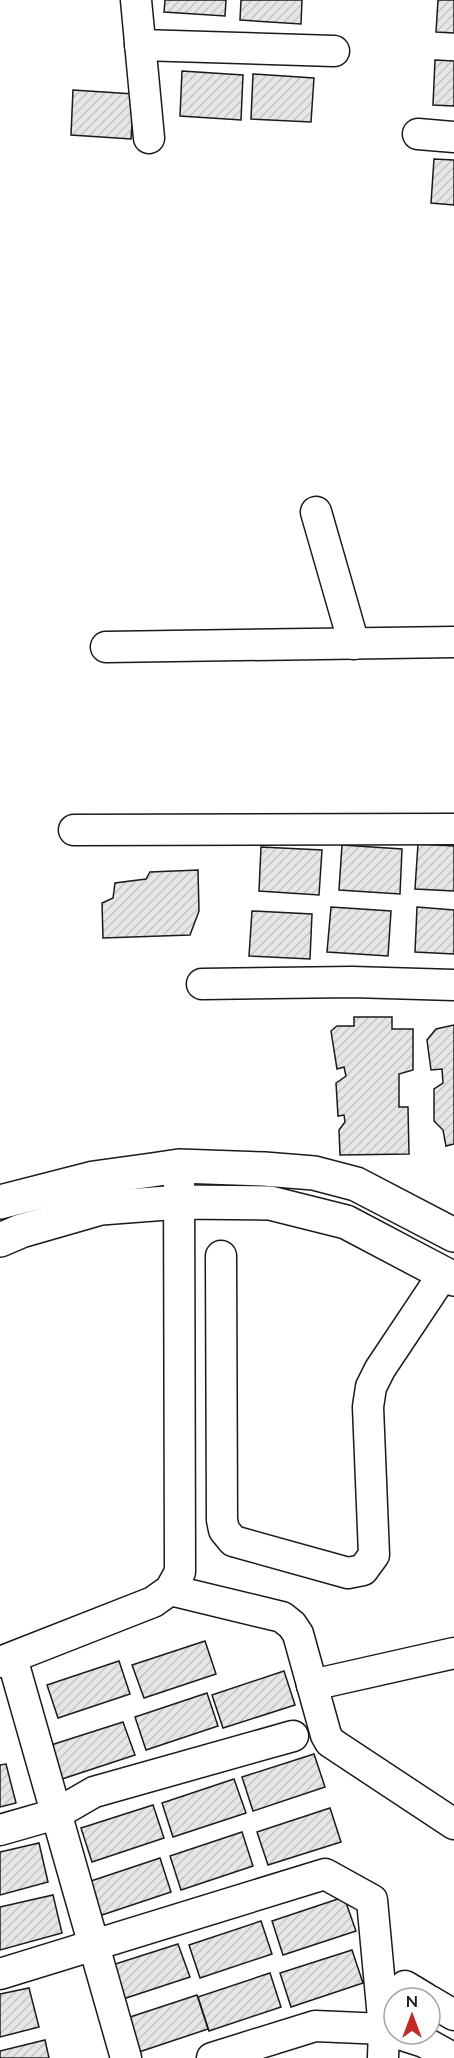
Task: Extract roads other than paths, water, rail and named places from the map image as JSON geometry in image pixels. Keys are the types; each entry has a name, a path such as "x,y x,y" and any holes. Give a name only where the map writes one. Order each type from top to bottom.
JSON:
{"street":[{"path":"136,0 149,138"},
{"path":"140,45 334,51"},
{"path":"418,134 454,136"},
{"path":"316,512 354,644"},
{"path":"106,647 454,642"},
{"path":"74,830 454,829"},
{"path":"202,984 352,982 454,985"},
{"path":"126,2058 56,1814 6,1660 153,1602 170,1590 180,1572 179,1166"},
{"path":"0,1202 94,1178 179,1166 264,1169 314,1173 356,1184 454,1235"},
{"path":"0,1239 101,1208 180,1202 270,1203 346,1222 451,1271 380,1369 371,1387 368,1407 374,1555 363,1570 348,1573 232,1541 224,1530 222,1520 221,1256"},
{"path":"170,1590 282,1617 298,1634 326,1735 330,1742 454,1824"},
{"path":"312,1685 454,1653"},
{"path":"0,1830 56,1814 94,1792 293,1736"},
{"path":"0,1974 325,1874 372,1900 385,1986"},
{"path":"212,2058 315,2026 382,2031"},
{"path":"431,2046 453,2058"}]}
